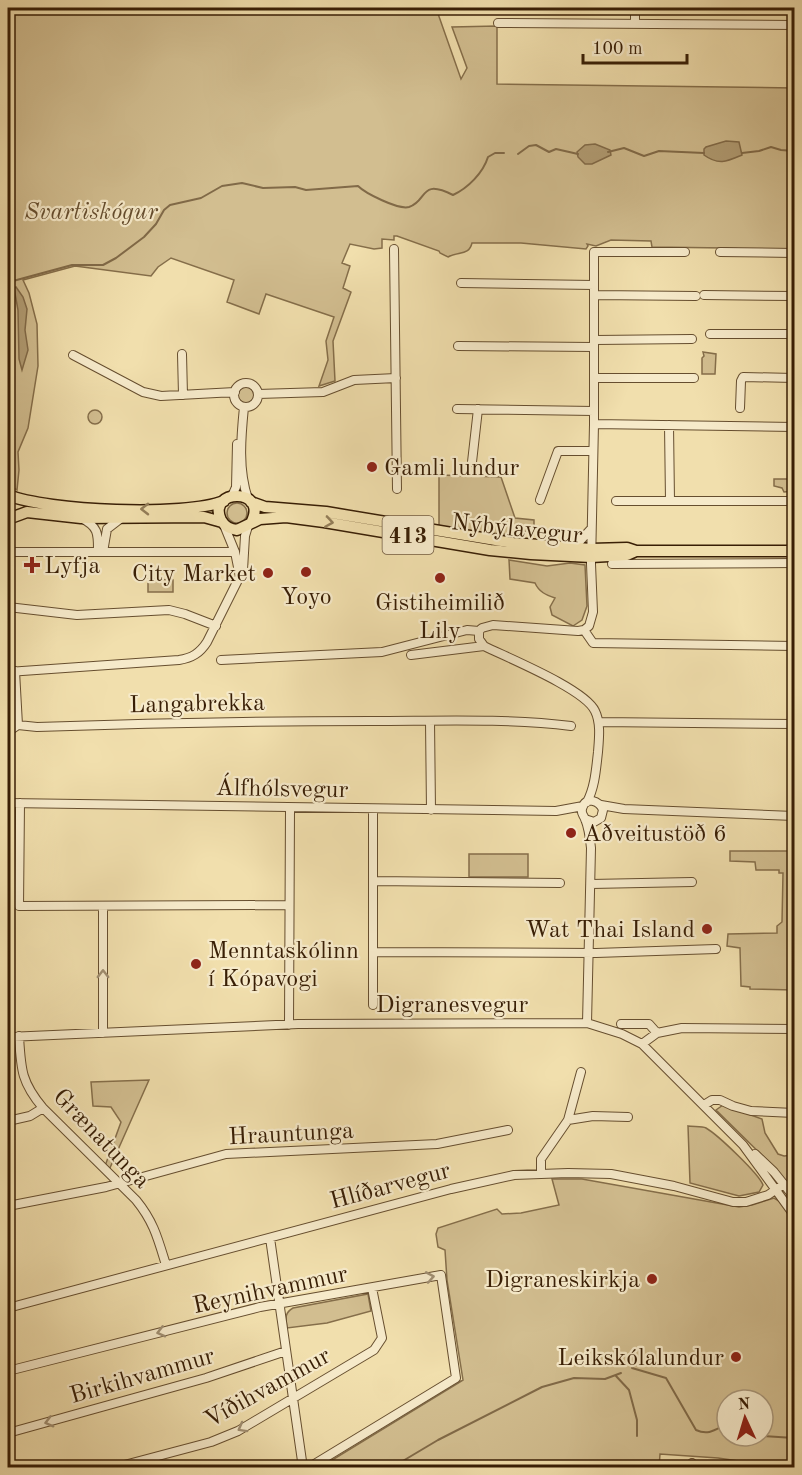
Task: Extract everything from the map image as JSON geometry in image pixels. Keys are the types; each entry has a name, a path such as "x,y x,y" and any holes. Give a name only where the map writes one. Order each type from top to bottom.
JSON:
{"main road":[{"name":"413","path":"8,495 52,505 113,508 194,508 243,496 249,501"},
{"name":"413","path":"8,495 10,505 8,518 27,512 81,518 204,517 237,530 249,525"},
{"path":"223,524 219,511 228,498"},
{"path":"249,501 254,513 249,525"},
{"name":"Nýbýlavegur","path":"249,501 265,507 326,512 501,541 564,547 591,553"},
{"name":"Nýbýlavegur","path":"249,525 260,519 301,519 490,550 548,555 591,553 627,548 636,551 795,551"}],"street":[{"path":"635,8 635,24"},
{"path":"498,23 795,25"},
{"path":"394,249 397,489"},
{"path":"221,660 382,652 466,630 479,631 491,625 571,632 584,630 591,622 593,612 591,529 594,424 594,252 685,252"},
{"path":"720,252 795,253"},
{"path":"461,283 594,285"},
{"path":"594,295 795,296"},
{"path":"711,334 795,334"},
{"path":"458,346 692,339"},
{"path":"182,354 183,395"},
{"path":"74,356 143,392 161,396 235,392"},
{"path":"740,408 743,377 795,378"},
{"path":"258,394 323,392 354,380 396,378"},
{"path":"594,378 694,378"},
{"path":"246,384 255,388 258,394 254,404 244,407 237,403 235,392 239,386 246,384"},
{"path":"244,407 241,432 243,476 249,501"},
{"path":"457,409 594,411"},
{"path":"472,462 478,409"},
{"path":"594,424 795,427"},
{"path":"669,425 670,501"},
{"path":"228,498 236,487 236,449 241,432"},
{"path":"540,501 558,451 593,451"},
{"path":"616,501 788,501"},
{"path":"81,518 94,527 101,552"},
{"path":"101,552 107,529 120,519"},
{"path":"223,524 235,552 240,578"},
{"path":"8,732 18,725 11,672 186,659 203,649 240,578 245,563 245,536 249,525"},
{"path":"564,547 579,542 591,529"},
{"path":"8,552 235,552"},
{"name":"Nýbýlavegur","path":"612,564 795,563"},
{"path":"8,607 77,615 169,610 216,626"},
{"path":"584,630 593,643 795,646"},
{"path":"479,631 479,639 484,646 585,698 595,709 598,722 596,773 600,804 603,810 591,848"},
{"path":"411,655 484,646"},
{"name":"Langabrekka","path":"18,725 37,727 283,721 430,721 544,723 571,726"},
{"path":"430,721 431,810"},
{"path":"598,722 795,724"},
{"path":"587,1023 591,848 582,811 596,773"},
{"path":"585,804 594,801 624,809 792,815"},
{"name":"Álfhólsvegur","path":"8,803 556,811 584,818"},
{"path":"21,803 19,906 289,905"},
{"name":"Álfhólsvegur","path":"556,811 585,804"},
{"path":"289,1025 290,808"},
{"path":"373,809 373,1005"},
{"path":"584,818 590,822 624,809"},
{"path":"374,881 560,883"},
{"path":"591,884 692,882"},
{"path":"103,906 103,1033"},
{"path":"373,952 589,953 716,949"},
{"name":"Digranesvegur","path":"8,1036 289,1025 587,1023 622,1034 642,1044 743,1145 766,1164 795,1197"},
{"path":"621,1024 649,1024 657,1033"},
{"path":"642,1044 657,1033 682,1028 795,1029"},
{"name":"Grænatunga","path":"18,1036 26,1086 43,1108 136,1200 152,1222 166,1265"},
{"path":"541,1173 542,1159 568,1120 581,1072"},
{"path":"704,1105 712,1100 720,1100 751,1111 795,1113"},
{"path":"8,1121 30,1116 43,1108"},
{"path":"568,1120 593,1116 628,1117"},
{"name":"Hrauntunga","path":"8,1206 118,1183 226,1154 437,1144 508,1130"},
{"name":"Digranesvegur","path":"743,1145 795,1215"},
{"name":"Hlíðarvegur","path":"8,1308 457,1187 514,1175 611,1174 674,1186 733,1202 758,1199 784,1184"},
{"path":"270,1238 303,1467"},
{"name":"Reynihvammur","path":"8,1371 260,1307 441,1275 456,1378 308,1467"},
{"name":"Víðihvammur","path":"113,1467 210,1442 238,1431 374,1350 382,1338 372,1288"},
{"name":"Birkihvammur","path":"8,1433 206,1378 286,1352"}],"green space":[{"name":"Svartiskógur","path":"8,8 436,8 461,79 467,68 452,27 497,26 497,84 794,88 794,252 652,247 651,241 611,240 596,246 587,244 586,249 521,243 472,243 466,252 448,257 439,251 397,236 394,236 394,240 382,239 382,248 374,249 350,244 342,263 350,266 343,288 351,292 333,341 335,381 319,386 328,360 326,341 334,317 266,294 259,314 227,302 234,280 171,258 158,267 151,276 75,266 23,280 37,324 38,366 28,428 18,452 17,490 8,484"},
{"path":"703,352 716,354 715,374 702,374"},
{"path":"243,387 249,387 254,395 252,401 243,403 238,398 238,392"},
{"path":"95,410 100,412 102,417 100,422 95,424 90,422 88,417 90,412"},
{"path":"439,475 501,477 515,518 534,520 534,529 513,535 439,528"},
{"path":"774,479 794,479 794,491 784,492 782,488 774,486"},
{"path":"237,503 244,506 247,513 244,520 237,523 230,520 227,513 230,506"},
{"path":"509,560 547,566 570,563 585,565 587,606 582,620 573,626 552,615 550,607 555,598 543,593 535,583 510,579"},
{"path":"148,579 173,580 173,592 148,592"},
{"path":"730,851 794,851 794,990 750,989 750,987 741,986 740,948 727,946 728,934 777,933 777,926 782,922 783,873 779,873 779,870 756,870 755,862 730,861"},
{"path":"469,854 528,854 528,877 469,877"},
{"path":"149,1080 109,1170 105,1166 121,1122 111,1107 93,1106 91,1082"},
{"path":"723,1105 762,1119 765,1133 778,1154 794,1155 794,1194 776,1169 716,1110"},
{"path":"688,1126 706,1128 728,1146 760,1180 763,1185 759,1192 739,1196 690,1183"},
{"path":"552,1179 582,1179 739,1207 774,1198 784,1204 794,1220 794,1467 660,1454 659,1468 319,1468 463,1380 447,1280 445,1250 438,1247 436,1234 438,1228 497,1209 502,1214 521,1213 559,1205"},
{"path":"368,1294 371,1311 327,1323 287,1328 287,1314 293,1308"}],"shaded area":[{"path":"726,141 739,142 742,155 728,161 719,161 704,155 706,147"},
{"path":"595,144 610,150 611,155 592,164 585,164 578,157 577,152 585,145"},
{"path":"16,287 27,309 25,330 28,350 22,370 19,359 18,310 14,288"}],"waterway":[{"path":"518,154 529,146 536,145 549,152 556,149 578,154"},
{"path":"742,153 771,147 794,151"},
{"path":"608,152 624,148 644,156 659,151 704,153"},
{"path":"13,281 72,265 103,265 144,237 170,205 201,198 222,186 242,183 263,188 295,187 306,190 358,186 390,204 409,207 429,190 442,190 453,195 459,192 479,174 488,157 495,153 504,153"},
{"path":"632,1368 666,1378 696,1430 701,1432 715,1430"},
{"path":"391,1468 438,1440 542,1387 574,1378 605,1379 621,1373"},
{"path":"616,1376 629,1390 637,1420 637,1436"},
{"path":"775,1437 794,1438"}],"place":[{"name":"Gamli lundur","path":"372,467"},
{"name":"Lyfja","path":"32,565"},
{"name":"Yoyo","path":"306,572"},
{"name":"City Market","path":"268,573"},
{"name":"Gistiheimilið Lily","path":"440,578"},
{"name":"Aðveitustöð 6","path":"571,833"},
{"name":"Wat Thai Island","path":"707,929"},
{"name":"Menntaskólinn í Kópavogi","path":"196,964"},
{"name":"Digraneskirkja","path":"652,1279"},
{"name":"Leikskólalundur","path":"736,1357"}]}
